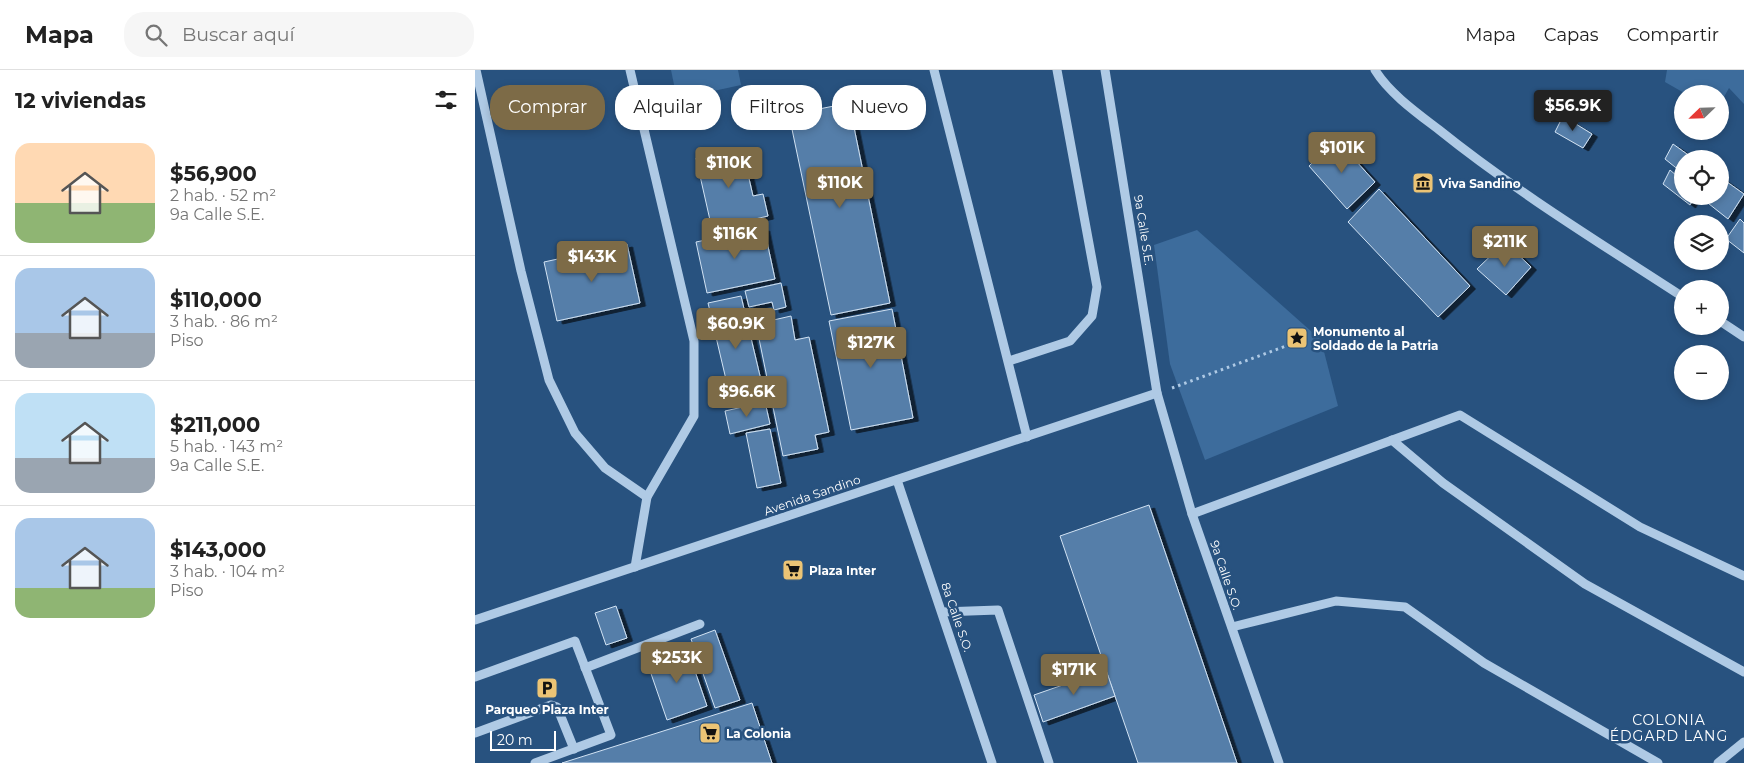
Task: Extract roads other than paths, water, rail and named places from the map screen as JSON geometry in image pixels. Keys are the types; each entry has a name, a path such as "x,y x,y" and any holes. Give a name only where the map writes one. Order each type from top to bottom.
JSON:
{"street":[{"path":"476,70 521,271 549,380 575,433 605,468 647,497"},
{"path":"630,70 694,341 695,365 694,416 647,497 635,567"},
{"path":"935,70 1027,437"},
{"path":"1009,361 1070,341 1092,316 1097,287 1057,70"},
{"name":"9a Calle S.E.","path":"1105,70 1157,393"},
{"path":"1375,70 1380,78 1421,116 1486,167 1674,291"},
{"path":"1729,327 1744,337"},
{"name":"Avenida Sandino","path":"475,620 1157,393"},
{"name":"9a Calle S.O.","path":"1157,393 1192,514 1279,763"},
{"path":"1192,514 1460,414 1640,527 1744,576"},
{"path":"1392,440 1443,483 1585,584 1744,672"},
{"name":"8a Calle S.O.","path":"897,480 992,763"},
{"path":"1232,627 1335,601 1405,607 1484,663 1658,763"},
{"path":"942,612 997,610 1049,763"},
{"path":"585,668 700,624"},
{"path":"475,677 575,641 611,735 535,763"},
{"path":"475,733 551,705 557,708 574,749"},
{"path":"1718,763 1744,742"}],"place":[{"name":"Viva Sandino","path":"1423,183"},
{"name":"Monumento al Soldado de la Patria","path":"1297,338"},
{"name":"Plaza Inter","path":"793,570"},
{"name":"Parqueo Plaza Inter","path":"547,688"},
{"name":"La Colonia","path":"710,733"}],"district":[{"name":"COLONIA ÉDGARD LANG","path":"1669,728"}]}
